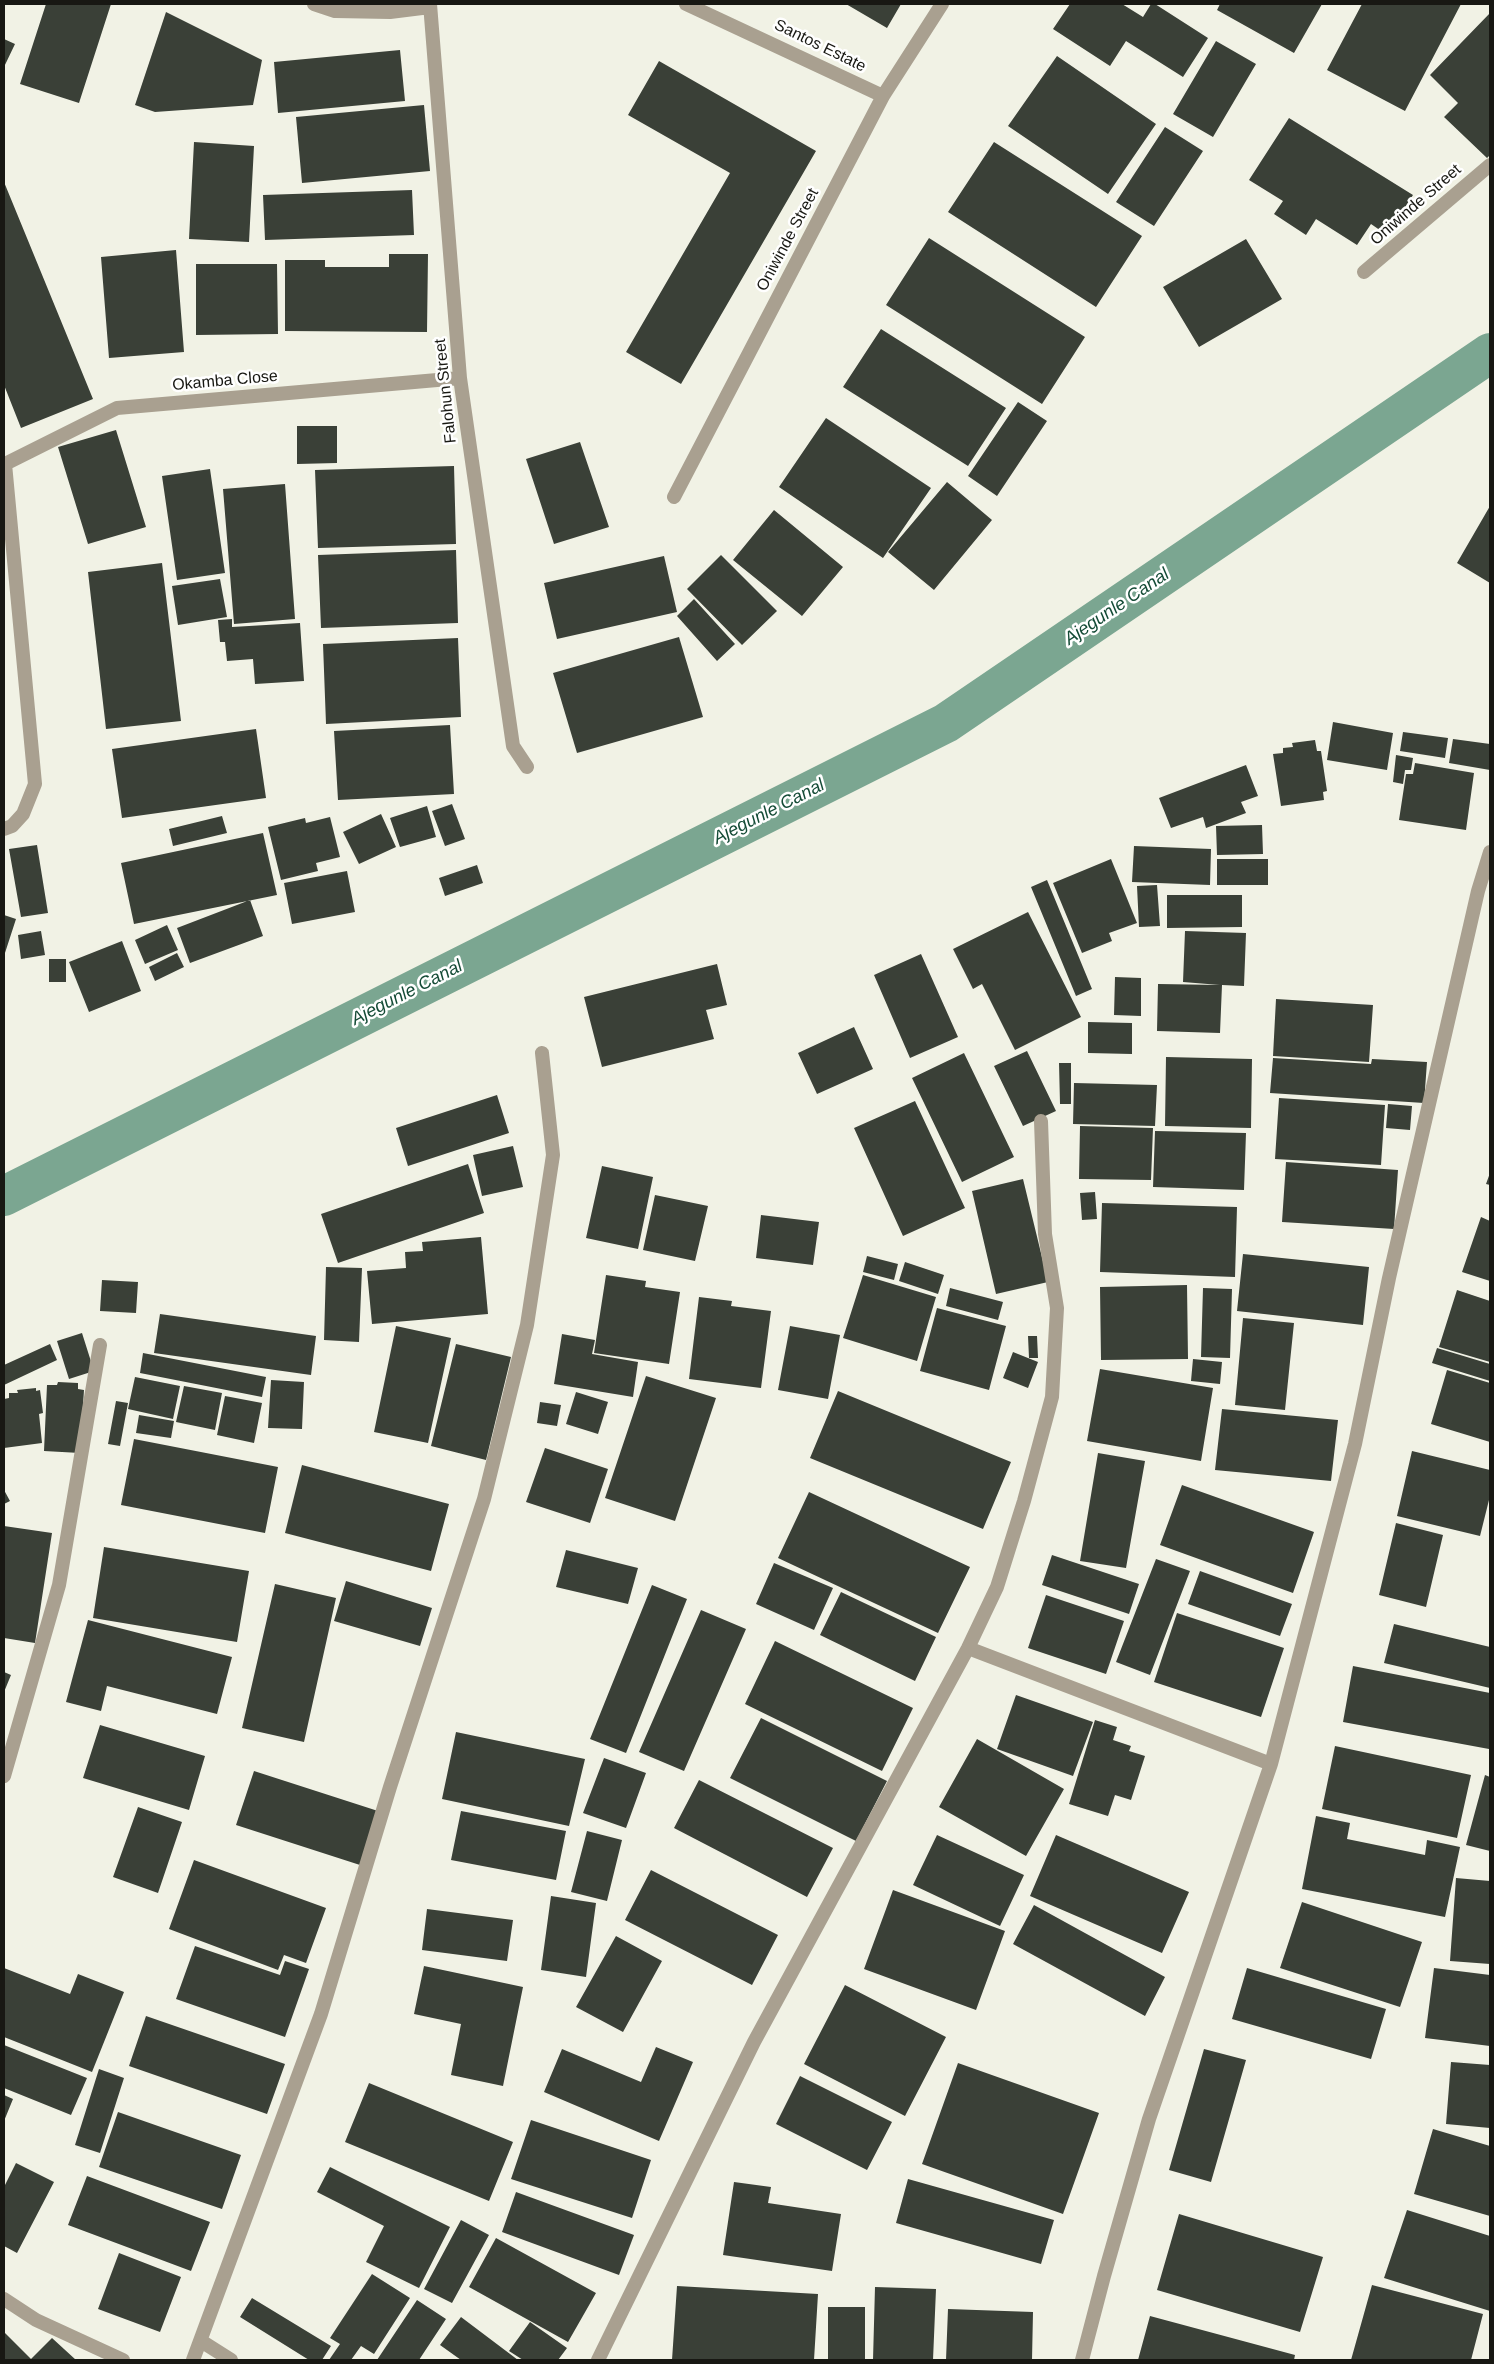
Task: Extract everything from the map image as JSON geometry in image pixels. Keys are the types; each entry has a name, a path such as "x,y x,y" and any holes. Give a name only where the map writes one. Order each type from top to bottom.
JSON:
{"street":[{"path":"314,4 335,10 380,12 430,6"},
{"name":"Santos Estate","path":"686,4 883,96"},
{"name":"Oniwinde Street","path":"674,496 883,96 942,4"},
{"name":"Falohun Street","path":"430,6 460,378 513,746 526,767"},
{"name":"Oniwinde Street","path":"1364,272 1490,165"},
{"name":"Okamba Close","path":"4,829 12,826 23,814 35,784 5,464 118,408 460,378"},
{"path":"1082,2360 1149,2119 1271,1764 1355,1444 1393,1258 1478,891 1490,852"},
{"path":"193,2360 321,2014 390,1787 484,1499 527,1325 553,1155 542,1052"},
{"path":"598,2360 754,2042 968,1648 997,1587 1024,1501 1052,1397 1057,1308 1045,1234 1041,1121"},
{"path":"4,1776 59,1585 100,1345"},
{"path":"968,1648 1271,1764"},
{"path":"4,2299 36,2320 123,2360"},
{"path":"201,2341 231,2360"}],"building":[{"path":"46,4 111,4 79,103 20,84"},
{"path":"846,4 901,4 887,28"},
{"path":"1070,4 1122,4 1143,17 1151,4 1155,4 1208,38 1183,77 1126,41 1110,66 1053,29"},
{"path":"1220,4 1322,4 1294,53 1217,10"},
{"path":"1362,4 1461,4 1405,111 1327,70"},
{"path":"166,12 262,60 253,105 155,112 135,105"},
{"path":"1490,13 1490,155 1487,158 1444,117 1458,103 1430,75"},
{"path":"4,39 15,44 4,67"},
{"path":"1216,41 1256,64 1213,137 1173,114"},
{"path":"400,50 405,101 278,113 274,62"},
{"path":"1057,56 1156,124 1108,194 1008,126"},
{"path":"659,61 816,151 681,384 626,352 730,173 628,115"},
{"path":"424,105 430,171 302,183 296,117"},
{"path":"1289,118 1413,195 1387,235 1371,224 1357,245 1316,219 1306,235 1274,214 1283,201 1249,180"},
{"path":"1165,127 1203,151 1154,226 1116,202"},
{"path":"194,142 254,146 249,242 189,239"},
{"path":"994,142 1142,236 1096,307 948,212"},
{"path":"4,182 93,399 21,428 4,385"},
{"path":"412,190 414,235 265,240 263,195"},
{"path":"929,238 1085,337 1042,404 886,305"},
{"path":"1246,239 1282,299 1199,347 1163,287"},
{"path":"176,250 184,352 109,358 101,257"},
{"path":"389,254 428,254 427,332 285,331 285,260 325,260 325,267 389,267"},
{"path":"196,264 277,264 278,334 196,335"},
{"path":"881,329 1006,408 968,466 843,387"},
{"path":"1018,402 1047,421 997,496 968,476"},
{"path":"826,418 931,488 883,558 779,487"},
{"path":"297,426 337,426 337,463 297,464"},
{"path":"116,430 146,527 88,544 58,447"},
{"path":"580,442 609,527 554,544 526,459"},
{"path":"454,466 456,544 318,548 315,470"},
{"path":"210,469 225,573 177,580 162,476"},
{"path":"947,482 992,520 934,590 888,552"},
{"path":"285,484 295,619 234,624 223,489"},
{"path":"1490,506 1490,583 1457,563"},
{"path":"774,510 843,567 802,616 733,560"},
{"path":"456,550 458,623 321,628 318,555"},
{"path":"721,555 777,611 742,645 687,589"},
{"path":"664,556 677,612 557,639 544,583"},
{"path":"162,563 181,721 106,729 88,572"},
{"path":"220,579 227,617 178,625 172,586"},
{"path":"694,599 735,644 717,661 677,616"},
{"path":"232,619 232,627 300,623 304,681 255,684 253,659 227,661 225,642 220,642 218,620"},
{"path":"679,637 703,717 577,753 553,673"},
{"path":"458,638 461,717 326,724 323,644"},
{"path":"1333,722 1393,733 1387,770 1327,760"},
{"path":"450,725 454,794 338,800 334,731"},
{"path":"256,729 266,798 122,818 112,749"},
{"path":"1403,732 1448,738 1445,758 1400,751"},
{"path":"1453,739 1490,744 1490,770 1449,763"},
{"path":"1315,740 1317,751 1321,751 1327,791 1323,792 1324,800 1281,806 1273,754 1283,753 1283,748 1293,747 1292,743"},
{"path":"1396,755 1413,758 1411,770 1405,770 1403,784 1393,782"},
{"path":"1415,763 1474,773 1466,830 1399,820 1406,774 1413,774"},
{"path":"1246,765 1258,796 1241,802 1246,813 1206,828 1203,817 1171,828 1159,798"},
{"path":"452,804 465,839 445,846 432,811"},
{"path":"427,806 436,837 400,847 390,818"},
{"path":"381,814 396,847 359,864 343,832"},
{"path":"222,816 227,833 173,846 169,829"},
{"path":"330,817 340,857 316,863 318,871 281,880 268,827 305,818 306,823"},
{"path":"1262,825 1263,854 1217,855 1216,826"},
{"path":"263,833 277,895 134,924 121,863"},
{"path":"37,845 48,913 21,917 9,849"},
{"path":"1134,846 1211,849 1210,885 1132,882"},
{"path":"1111,859 1137,923 1109,933 1112,941 1082,953 1053,883"},
{"path":"1217,859 1268,859 1268,885 1217,885"},
{"path":"477,865 483,883 445,896 439,878"},
{"path":"347,871 355,912 292,924 284,883"},
{"path":"1047,880 1092,989 1076,996 1031,887"},
{"path":"1157,885 1160,926 1139,927 1137,886"},
{"path":"1167,895 1242,895 1242,927 1167,928"},
{"path":"250,900 263,936 190,963 177,928"},
{"path":"1028,912 1081,1017 1015,1050 982,984 973,989 953,949"},
{"path":"4,915 16,919 4,956"},
{"path":"167,925 178,950 145,964 135,940"},
{"path":"41,931 45,955 21,959 18,935"},
{"path":"1185,931 1246,933 1244,986 1222,985 1220,1033 1157,1031 1158,984 1220,985 1183,982"},
{"path":"122,941 141,991 89,1012 69,962"},
{"path":"177,953 184,967 155,981 149,967"},
{"path":"921,954 958,1037 910,1058 874,975"},
{"path":"49,959 66,959 66,982 49,982"},
{"path":"717,964 727,1005 706,1010 714,1039 602,1067 584,997"},
{"path":"1115,977 1141,978 1141,1016 1114,1015"},
{"path":"1276,999 1373,1005 1369,1062 1273,1056"},
{"path":"1088,1022 1132,1023 1132,1054 1088,1053"},
{"path":"854,1027 873,1069 817,1094 798,1053"},
{"path":"1027,1051 1056,1111 1023,1126 994,1066"},
{"path":"964,1053 1014,1157 962,1182 912,1078"},
{"path":"1166,1057 1252,1059 1251,1128 1165,1126"},
{"path":"1273,1058 1371,1064 1372,1059 1427,1062 1424,1103 1270,1093"},
{"path":"1059,1063 1071,1063 1071,1104 1060,1104"},
{"path":"1074,1083 1157,1085 1155,1126 1073,1124"},
{"path":"497,1095 509,1133 408,1166 396,1128"},
{"path":"1279,1098 1385,1105 1381,1165 1275,1159"},
{"path":"915,1101 965,1208 903,1236 854,1128"},
{"path":"1388,1104 1412,1106 1410,1130 1386,1128"},
{"path":"1080,1126 1153,1128 1151,1180 1079,1179"},
{"path":"1155,1131 1246,1133 1244,1190 1153,1187"},
{"path":"513,1146 523,1187 482,1196 473,1155"},
{"path":"1286,1162 1398,1170 1394,1229 1282,1222"},
{"path":"468,1164 484,1213 338,1263 321,1214"},
{"path":"602,1166 653,1177 638,1249 586,1238"},
{"path":"1490,1173 1490,1185 1486,1184"},
{"path":"1023,1179 1048,1282 996,1294 972,1191"},
{"path":"1095,1192 1097,1219 1082,1220 1080,1193"},
{"path":"655,1195 708,1206 695,1261 643,1250"},
{"path":"1102,1203 1237,1207 1235,1277 1100,1272"},
{"path":"761,1215 819,1222 813,1265 756,1258"},
{"path":"1481,1217 1490,1221 1490,1281 1462,1272"},
{"path":"481,1237 488,1314 372,1324 367,1271 406,1268 405,1252 423,1251 422,1242"},
{"path":"1243,1254 1369,1267 1363,1325 1237,1311"},
{"path":"867,1256 898,1264 894,1280 863,1272"},
{"path":"905,1262 944,1275 938,1294 899,1281"},
{"path":"326,1267 362,1268 359,1342 324,1340"},
{"path":"606,1275 646,1281 645,1287 680,1292 669,1364 594,1353"},
{"path":"863,1275 936,1297 917,1361 843,1338"},
{"path":"102,1280 138,1282 136,1313 100,1311"},
{"path":"1187,1285 1188,1359 1101,1360 1100,1287"},
{"path":"950,1288 1003,1302 998,1320 946,1306"},
{"path":"1203,1288 1232,1289 1230,1358 1201,1357"},
{"path":"1457,1290 1490,1301 1490,1362 1439,1347"},
{"path":"699,1297 732,1301 731,1306 771,1311 761,1388 689,1379"},
{"path":"937,1308 1006,1326 989,1390 920,1371"},
{"path":"160,1314 316,1336 311,1375 154,1353"},
{"path":"1243,1318 1294,1323 1285,1410 1235,1405"},
{"path":"396,1326 451,1338 428,1443 374,1432"},
{"path":"790,1326 840,1335 828,1399 778,1390"},
{"path":"82,1333 94,1371 69,1379 57,1341"},
{"path":"562,1334 595,1340 592,1354 638,1362 633,1397 554,1384"},
{"path":"1028,1336 1037,1336 1038,1358 1029,1358"},
{"path":"50,1344 57,1360 4,1385 4,1365"},
{"path":"456,1344 511,1357 486,1460 431,1446"},
{"path":"1437,1348 1490,1364 1490,1381 1432,1363"},
{"path":"1013,1352 1038,1362 1028,1388 1003,1378"},
{"path":"143,1353 266,1377 262,1397 140,1373"},
{"path":"1193,1359 1222,1362 1220,1384 1191,1381"},
{"path":"1100,1369 1213,1388 1201,1461 1087,1441"},
{"path":"1447,1370 1490,1383 1490,1442 1431,1424"},
{"path":"646,1376 716,1398 675,1521 605,1498"},
{"path":"135,1377 180,1386 173,1419 128,1409"},
{"path":"271,1380 304,1382 302,1429 268,1428"},
{"path":"58,1382 78,1383 78,1389 84,1390 80,1453 44,1451 47,1385 57,1385"},
{"path":"184,1386 222,1393 215,1430 176,1422"},
{"path":"36,1388 36,1391 40,1390 43,1413 39,1414 42,1443 4,1448 4,1399 9,1398 9,1393 18,1393 17,1390"},
{"path":"838,1391 1011,1462 983,1529 810,1458"},
{"path":"576,1392 608,1402 598,1434 566,1424"},
{"path":"225,1396 262,1403 254,1443 217,1435"},
{"path":"116,1401 128,1403 120,1446 108,1444"},
{"path":"540,1402 561,1405 557,1426 537,1423"},
{"path":"1222,1409 1338,1420 1331,1481 1215,1470"},
{"path":"139,1415 174,1421 171,1438 136,1433"},
{"path":"134,1439 278,1467 265,1533 121,1505"},
{"path":"545,1448 608,1469 590,1523 526,1502"},
{"path":"1412,1451 1490,1470 1490,1496 1480,1536 1397,1516"},
{"path":"1098,1453 1145,1461 1126,1568 1080,1561"},
{"path":"302,1465 449,1504 431,1571 285,1533"},
{"path":"1182,1485 1314,1532 1293,1593 1160,1545"},
{"path":"4,1490 10,1501 4,1504"},
{"path":"809,1492 970,1567 938,1633 778,1558"},
{"path":"1396,1523 1443,1535 1426,1607 1379,1595"},
{"path":"4,1526 52,1533 35,1643 4,1638"},
{"path":"104,1547 249,1571 237,1642 93,1618"},
{"path":"566,1550 638,1568 628,1604 556,1587"},
{"path":"1052,1555 1139,1584 1129,1614 1042,1585"},
{"path":"1156,1559 1190,1571 1150,1675 1116,1662"},
{"path":"774,1563 833,1588 814,1630 756,1604"},
{"path":"1200,1571 1292,1604 1280,1636 1188,1604"},
{"path":"346,1581 432,1608 420,1646 334,1621"},
{"path":"275,1584 336,1598 304,1742 242,1728"},
{"path":"652,1585 687,1599 626,1753 590,1739"},
{"path":"841,1592 936,1637 915,1681 820,1635"},
{"path":"1046,1595 1124,1621 1106,1674 1028,1648"},
{"path":"701,1610 746,1629 684,1771 639,1752"},
{"path":"1177,1613 1284,1648 1261,1717 1154,1682"},
{"path":"88,1620 232,1657 217,1714 107,1686 101,1711 66,1702"},
{"path":"1394,1624 1490,1647 1490,1688 1384,1663"},
{"path":"775,1641 913,1708 882,1771 745,1704"},
{"path":"1353,1666 1490,1693 1489,1749 1343,1722"},
{"path":"4,1672 11,1675 4,1692"},
{"path":"1016,1695 1093,1722 1073,1776 997,1749"},
{"path":"761,1718 887,1781 856,1841 730,1778"},
{"path":"1095,1720 1117,1727 1113,1740 1131,1746 1129,1751 1145,1756 1131,1800 1115,1795 1108,1816 1069,1804"},
{"path":"100,1725 205,1756 189,1810 83,1778"},
{"path":"456,1732 585,1759 569,1826 442,1799"},
{"path":"977,1739 1064,1789 1026,1856 939,1807"},
{"path":"1335,1746 1471,1775 1457,1838 1322,1809"},
{"path":"604,1758 646,1773 626,1828 583,1813"},
{"path":"254,1771 378,1811 360,1865 236,1825"},
{"path":"1485,1775 1490,1777 1490,1851 1466,1845"},
{"path":"699,1780 833,1848 807,1897 674,1828"},
{"path":"138,1807 182,1822 158,1893 113,1877"},
{"path":"461,1811 566,1831 556,1880 451,1860"},
{"path":"1316,1816 1350,1823 1347,1839 1425,1855 1427,1840 1460,1847 1445,1917 1302,1889"},
{"path":"587,1831 622,1840 607,1901 571,1892"},
{"path":"937,1835 1024,1875 1000,1926 913,1885"},
{"path":"1056,1835 1189,1892 1162,1953 1030,1896"},
{"path":"194,1860 326,1908 306,1963 284,1955 278,1970 169,1929"},
{"path":"651,1870 778,1935 752,1985 625,1920"},
{"path":"1456,1878 1490,1881 1490,1964 1450,1961"},
{"path":"893,1890 1005,1931 976,2010 864,1969"},
{"path":"551,1896 596,1903 586,1977 541,1970"},
{"path":"1302,1902 1422,1942 1400,2007 1280,1968"},
{"path":"1034,1905 1165,1977 1145,2016 1013,1944"},
{"path":"427,1909 513,1920 507,1961 422,1950"},
{"path":"616,1936 662,1961 623,2032 576,2007"},
{"path":"195,1946 280,1975 285,1961 309,1969 285,2037 176,1999"},
{"path":"424,1966 523,1987 503,2086 451,2075 461,2024 414,2014"},
{"path":"4,1968 70,1994 78,1974 124,1992 92,2072 4,2037"},
{"path":"1247,1968 1386,2009 1371,2059 1232,2019"},
{"path":"1434,1968 1490,1975 1490,2046 1425,2038"},
{"path":"845,1985 946,2037 905,2116 804,2064"},
{"path":"146,2016 285,2064 267,2114 129,2066"},
{"path":"4,2045 87,2078 71,2115 4,2088"},
{"path":"656,2047 693,2062 659,2141 544,2092 562,2049 641,2082"},
{"path":"1204,2049 1246,2060 1211,2182 1169,2170"},
{"path":"1451,2062 1490,2065 1490,2128 1446,2124"},
{"path":"958,2063 1099,2113 1063,2214 922,2164"},
{"path":"99,2069 124,2078 100,2153 75,2145"},
{"path":"800,2076 892,2122 867,2170 776,2124"},
{"path":"369,2083 513,2142 489,2201 345,2142"},
{"path":"4,2095 13,2099 4,2121"},
{"path":"118,2112 241,2155 222,2209 99,2167"},
{"path":"531,2120 651,2160 632,2218 511,2179"},
{"path":"1433,2129 1490,2146 1490,2216 1414,2194"},
{"path":"16,2163 54,2182 17,2253 4,2246 4,2187"},
{"path":"330,2167 450,2227 419,2288 366,2262 384,2226 317,2192"},
{"path":"87,2176 210,2222 191,2271 68,2225"},
{"path":"908,2179 1054,2220 1041,2264 896,2223"},
{"path":"734,2182 771,2187 768,2203 841,2214 832,2271 723,2255"},
{"path":"516,2192 634,2235 619,2275 502,2232"},
{"path":"1407,2210 1490,2236 1490,2311 1384,2278"},
{"path":"1179,2214 1323,2257 1300,2332 1157,2290"},
{"path":"461,2220 489,2235 452,2303 424,2289"},
{"path":"496,2238 596,2293 568,2342 469,2287"},
{"path":"119,2253 181,2277 160,2332 98,2309"},
{"path":"372,2274 410,2298 374,2354 361,2346 351,2360 329,2360 340,2344 330,2338"},
{"path":"1372,2285 1483,2314 1471,2360 1351,2360"},
{"path":"677,2286 818,2294 814,2360 672,2360"},
{"path":"875,2287 936,2289 933,2360 873,2360"},
{"path":"252,2298 331,2346 322,2360 309,2360 240,2317"},
{"path":"417,2300 446,2319 419,2360 377,2360"},
{"path":"828,2307 865,2307 865,2360 828,2360"},
{"path":"948,2309 1033,2312 1032,2360 946,2360"},
{"path":"1150,2316 1295,2355 1294,2360 1138,2360"},
{"path":"461,2317 518,2360 461,2360 440,2345"},
{"path":"530,2322 567,2348 558,2360 523,2360 509,2351"},
{"path":"4,2332 31,2359 52,2338 76,2360 4,2360"}],"waterway":[{"name":"Ajegunle Canal","path":"4,1196 946,723 1490,353"}]}
